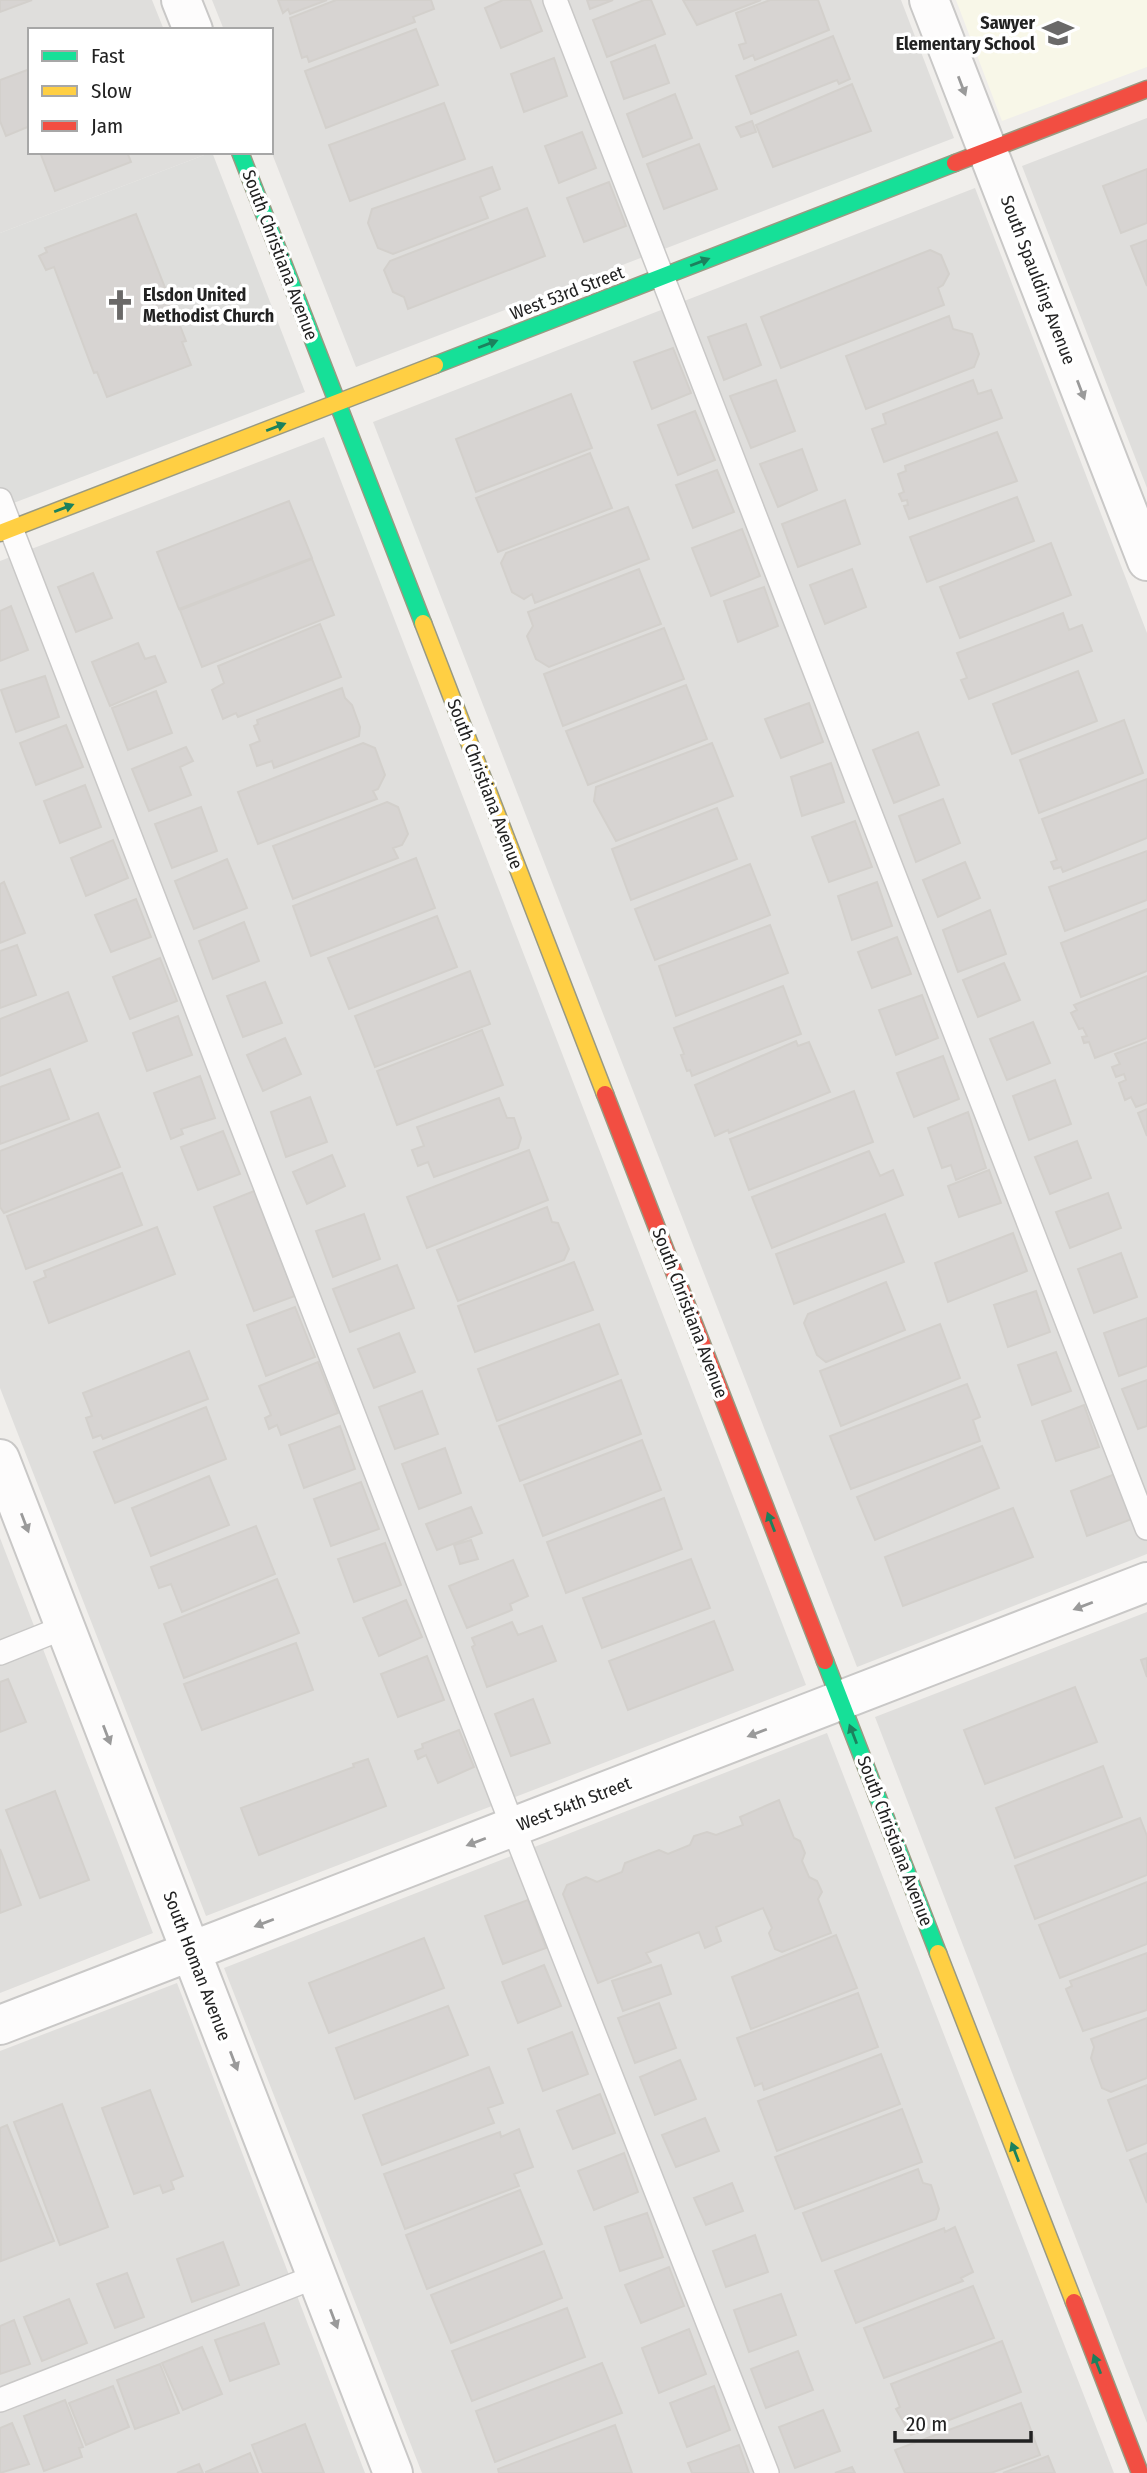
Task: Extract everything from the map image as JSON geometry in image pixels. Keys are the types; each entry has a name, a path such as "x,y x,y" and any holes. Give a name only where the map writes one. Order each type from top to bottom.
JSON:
{"street":[{"path":"181,0 192,28"},
{"name":"South Spaulding Avenue","path":"929,0 1147,561"},
{"name":"West 53rd Street","path":"6,531 1147,89"},
{"name":"South Christiana Avenue","path":"241,154 1140,2473"},
{"name":"South Homan Avenue","path":"0,1459 394,2473"},
{"name":"West 54th Street","path":"0,2025 1147,1582"}],"lane":[{"path":"555,0 1147,1528"},
{"path":"0,500 6,531 767,2473"},
{"path":"0,1653 65,1627"},
{"path":"0,2400 317,2276"}],"shaded area":[{"path":"0,0 152,0 163,28 28,28 28,154 207,154 0,233"},
{"path":"212,0 901,0 954,138 356,367 272,154 273,28 223,28"},
{"name":"Sawyer Elementary School","path":"956,0 1147,0 1147,67 1002,121"},
{"path":"1147,118 1147,488 1022,166"},
{"path":"213,154 305,392 3,507 0,500 0,233"},
{"path":"975,188 1147,633 1147,1554 857,1667 373,422"},
{"path":"324,437 806,1685 206,1916 0,1388 0,561"},
{"path":"0,1538 153,1933 0,1993"},
{"path":"1147,1612 1147,2423 875,1717"},
{"path":"827,1733 1114,2473 422,2473 224,1968"},
{"path":"177,1983 365,2473 0,2473 0,2051"}],"building":[{"path":"0,0 32,0 0,12"},
{"path":"278,0 327,0 290,14 288,9 283,13"},
{"path":"336,0 431,0 434,9 413,17 415,22 309,62 307,56 302,58 290,18"},
{"path":"503,0 530,0 542,31 501,48 485,8"},
{"path":"587,0 613,0 590,9"},
{"path":"644,0 651,0 665,34 607,57 593,20"},
{"path":"683,0 761,0 697,25"},
{"path":"770,0 818,0 829,30 755,60 753,55 744,59 739,45 746,43 736,13"},
{"path":"416,29 438,85 326,128 305,71"},
{"path":"833,36 850,79 839,84 837,80 751,114 736,76"},
{"path":"655,45 669,83 624,99 611,62"},
{"path":"554,58 567,96 524,112 511,74"},
{"path":"28,70 28,127 6,136 0,121 0,80"},
{"path":"852,84 871,131 773,167 756,125"},
{"path":"675,94 692,138 643,157 627,114"},
{"path":"444,103 465,159 350,201 329,145"},
{"path":"752,121 756,132 741,137 736,127"},
{"path":"582,132 596,168 559,183 545,146"},
{"path":"699,144 717,189 664,209 647,164"},
{"path":"41,154 128,154 131,162 55,191"},
{"path":"492,167 500,189 480,197 488,218 393,254 378,248 368,223 372,209"},
{"path":"1147,169 1147,223 1121,233 1103,186"},
{"path":"609,182 626,226 584,242 567,198"},
{"path":"527,208 545,256 408,309 404,297 393,292 384,270 390,261"},
{"name":"Elsdon United Methodist Church","path":"136,214 186,341 182,342 191,365 107,397 97,372 94,373 54,267 46,270 39,256 47,252 45,248"},
{"path":"1147,240 1147,286 1131,246"},
{"path":"930,250 941,255 949,274 938,288 944,305 781,368 761,317"},
{"path":"949,316 953,329 972,334 979,354 974,367 866,409 846,356"},
{"path":"746,324 761,365 724,380 708,337"},
{"path":"673,348 691,393 652,409 634,362"},
{"path":"776,380 795,431 751,448 730,396"},
{"path":"973,380 978,394 991,390 1002,418 884,462 872,429 886,424 883,414"},
{"path":"571,394 592,448 476,492 456,439"},
{"path":"695,411 715,460 678,475 658,425"},
{"path":"997,432 1017,481 909,519 904,506 908,505 907,500 902,501 899,494 904,492 898,474 906,471 905,466"},
{"path":"802,449 817,490 778,507 760,464"},
{"path":"590,453 612,508 498,552 476,498"},
{"path":"717,470 734,512 693,528 676,485"},
{"path":"1017,497 1034,541 927,582 910,537"},
{"path":"845,500 860,544 798,567 782,524"},
{"path":"289,501 312,558 179,609 157,552"},
{"path":"628,507 649,559 535,603 532,594 524,599 512,592 501,563 506,553"},
{"path":"742,529 760,576 711,596 692,548"},
{"path":"1051,543 1071,595 960,638 940,587"},
{"path":"312,559 334,615 202,667 180,610"},
{"path":"639,569 661,624 549,667 536,659 527,636 533,626 528,612"},
{"path":"852,569 866,607 825,624 810,585"},
{"path":"93,573 112,618 76,632 58,587"},
{"path":"764,587 778,626 738,642 724,601"},
{"path":"11,606 28,650 0,661 0,611"},
{"path":"1063,613 1069,630 1082,625 1092,651 969,699 961,680 967,678 957,653"},
{"path":"320,624 341,677 238,717 236,713 223,719 212,690 224,683 218,666"},
{"path":"664,628 684,679 563,726 544,674"},
{"path":"138,643 145,659 155,656 166,682 110,706 92,662"},
{"path":"1078,671 1097,721 1012,754 993,704"},
{"path":"45,676 59,717 16,732 1,690"},
{"path":"686,685 707,739 588,785 566,731"},
{"path":"342,688 360,727 359,736 274,768 272,761 257,766 250,745 260,741 254,726 258,724 257,720"},
{"path":"156,691 172,733 128,750 112,708"},
{"path":"809,703 823,742 781,758 765,719"},
{"path":"1124,720 1143,773 1039,813 1020,760"},
{"path":"66,725 83,767 36,785 20,743"},
{"path":"918,732 939,785 894,803 873,750"},
{"path":"363,743 375,748 385,775 378,789 373,791 377,799 258,844 238,792"},
{"path":"712,743 733,796 616,841 594,801 596,787"},
{"path":"186,747 193,761 180,767 191,795 149,811 132,769"},
{"path":"831,763 844,802 802,816 791,777"},
{"path":"1147,779 1147,838 1063,872 1061,867 1054,869 1051,862 1057,860 1042,819"},
{"path":"85,785 101,827 60,843 44,801"},
{"path":"943,799 960,843 916,862 899,816"},
{"path":"387,802 398,807 408,834 402,845 393,848 398,858 293,899 273,846"},
{"path":"201,807 217,851 172,868 155,824"},
{"path":"717,808 737,859 631,900 612,849"},
{"path":"855,821 872,867 829,882 812,837"},
{"path":"113,840 128,878 86,896 71,858"},
{"path":"1147,851 1147,900 1065,931 1049,887"},
{"path":"416,858 435,908 311,956 293,906"},
{"path":"227,859 247,908 194,929 175,881"},
{"path":"965,862 980,898 938,917 923,880"},
{"path":"750,864 770,915 655,960 635,909"},
{"path":"4,882 25,933 0,943 0,884"},
{"path":"877,882 892,926 852,940 838,896"},
{"path":"136,899 151,937 111,952 95,915"},
{"path":"1147,909 1147,971 1081,997 1061,943"},
{"path":"990,910 1006,954 958,972 943,930"},
{"path":"437,916 457,967 349,1009 328,958"},
{"path":"244,922 259,961 213,979 199,941"},
{"path":"770,925 788,973 676,1016 659,966"},
{"path":"897,937 911,974 872,988 858,952"},
{"path":"17,945 36,995 0,1008 0,951"},
{"path":"160,958 177,1001 130,1019 113,977"},
{"path":"1004,963 1020,1000 978,1017 963,980"},
{"path":"470,971 490,1024 375,1067 355,1016"},
{"path":"1147,976 1147,1038 1095,1058 1089,1042 1084,1043 1082,1037 1087,1036 1083,1028 1079,1029 1071,1013 1077,1010 1074,1005"},
{"path":"265,982 282,1023 243,1037 227,996"},
{"path":"783,986 801,1034 692,1076 690,1070 687,1071 674,1028"},
{"path":"68,992 87,1041 0,1076 0,1019"},
{"path":"922,995 938,1038 896,1055 879,1010"},
{"path":"178,1016 192,1055 147,1071 133,1033"},
{"path":"1033,1022 1050,1063 1007,1080 990,1039"},
{"path":"482,1030 503,1085 397,1125 377,1071"},
{"path":"285,1038 301,1074 263,1091 247,1055"},
{"path":"796,1041 798,1046 809,1042 830,1092 729,1133 728,1130 715,1136 695,1085"},
{"path":"1147,1042 1147,1103 1136,1107 1131,1097 1125,1100 1119,1083 1126,1080 1124,1074 1116,1077 1112,1067 1120,1064 1115,1054"},
{"path":"943,1056 959,1099 914,1117 897,1073"},
{"path":"50,1069 69,1119 0,1144 0,1087"},
{"path":"200,1076 215,1118 181,1129 183,1134 171,1139 154,1093"},
{"path":"1055,1080 1071,1124 1029,1140 1013,1096"},
{"path":"854,1091 873,1142 749,1190 730,1139"},
{"path":"310,1097 327,1142 286,1157 271,1112"},
{"path":"499,1098 507,1118 514,1118 521,1138 518,1148 434,1177 428,1162 418,1166 412,1150 424,1146 417,1127"},
{"path":"1147,1109 1147,1136 1138,1113"},
{"path":"968,1112 986,1168 956,1180 951,1165 942,1168 928,1128"},
{"path":"98,1113 120,1167 4,1213 0,1207 0,1151"},
{"path":"223,1131 240,1174 198,1190 181,1147"},
{"path":"1077,1141 1091,1178 1050,1194 1035,1157"},
{"path":"529,1150 548,1200 427,1248 407,1197"},
{"path":"869,1151 880,1176 893,1170 903,1195 772,1248 752,1197"},
{"path":"332,1155 345,1186 307,1204 293,1172"},
{"path":"989,1170 1001,1203 959,1217 948,1186"},
{"path":"122,1173 142,1225 26,1269 7,1216"},
{"path":"254,1191 295,1296 254,1311 214,1207"},
{"path":"1108,1193 1121,1228 1070,1248 1056,1212"},
{"path":"547,1207 552,1222 558,1223 569,1249 564,1260 458,1301 437,1250"},
{"path":"364,1214 380,1259 333,1277 316,1231"},
{"path":"885,1214 904,1262 794,1304 776,1254"},
{"path":"157,1227 175,1274 49,1323 34,1282 46,1277 44,1271"},
{"path":"1013,1233 1027,1271 948,1302 935,1263"},
{"path":"1121,1253 1137,1297 1094,1313 1078,1269"},
{"path":"574,1262 593,1310 475,1352 458,1306"},
{"path":"397,1265 414,1308 350,1332 333,1289"},
{"path":"886,1282 905,1330 826,1362 817,1355 804,1323 808,1314"},
{"path":"1036,1291 1050,1332 1008,1347 994,1305"},
{"path":"295,1307 315,1357 266,1376 247,1325"},
{"path":"1147,1318 1147,1366 1119,1376 1104,1333"},
{"path":"599,1324 618,1374 497,1421 478,1369"},
{"path":"940,1324 960,1378 841,1426 820,1371"},
{"path":"399,1333 415,1372 374,1388 358,1349"},
{"path":"189,1351 208,1399 103,1439 101,1435 93,1438 86,1418 92,1416 83,1393"},
{"path":"1056,1352 1071,1391 1032,1405 1018,1365"},
{"path":"318,1362 338,1413 281,1435 277,1425 269,1429 265,1418 271,1415 259,1386"},
{"path":"621,1380 641,1434 520,1481 499,1426"},
{"path":"1147,1380 1147,1426 1138,1429 1122,1389"},
{"path":"967,1384 980,1417 973,1420 980,1441 851,1489 830,1436"},
{"path":"422,1391 438,1434 395,1449 379,1407"},
{"path":"1084,1405 1099,1447 1056,1461 1042,1421"},
{"path":"206,1407 226,1459 115,1503 94,1452"},
{"path":"340,1426 355,1469 304,1488 289,1445"},
{"path":"642,1440 661,1490 543,1536 524,1485"},
{"path":"982,1446 999,1488 875,1540 857,1497"},
{"path":"445,1448 461,1493 419,1509 402,1464"},
{"path":"1115,1474 1132,1519 1087,1536 1071,1491"},
{"path":"209,1476 229,1525 151,1556 132,1508"},
{"path":"361,1482 379,1529 331,1546 314,1499"},
{"path":"664,1498 682,1549 566,1593 547,1542"},
{"path":"471,1507 482,1533 437,1550 426,1524"},
{"path":"1013,1508 1033,1557 903,1606 885,1557"},
{"path":"256,1526 275,1574 182,1612 171,1584 159,1588 151,1567"},
{"path":"471,1540 478,1559 460,1564 454,1545"},
{"path":"385,1543 401,1585 354,1602 338,1559"},
{"path":"691,1559 710,1608 602,1648 583,1598"},
{"path":"513,1560 528,1596 510,1604 512,1610 467,1628 449,1586"},
{"path":"277,1579 299,1633 184,1678 164,1624"},
{"path":"406,1600 422,1637 379,1656 363,1618"},
{"path":"714,1621 733,1670 628,1710 609,1661"},
{"path":"512,1622 518,1635 542,1626 556,1661 487,1687 472,1647 475,1645 472,1638"},
{"path":"296,1643 313,1690 202,1730 184,1684"},
{"path":"427,1656 444,1700 398,1717 381,1674"},
{"path":"1147,1658 1147,1677 1141,1660"},
{"path":"8,1679 26,1722 0,1732 0,1682"},
{"path":"1075,1687 1097,1742 985,1784 964,1730"},
{"path":"533,1699 550,1743 511,1756 495,1714"},
{"path":"459,1730 474,1767 438,1783 426,1755 418,1759 415,1751 423,1748 422,1744"},
{"path":"368,1759 386,1806 259,1855 241,1808 354,1767 353,1764"},
{"path":"1103,1766 1122,1817 1015,1858 996,1808"},
{"path":"55,1791 89,1880 40,1898 6,1810"},
{"path":"779,1800 794,1838 800,1841 805,1853 802,1861 809,1877 817,1881 822,1892 818,1899 831,1933 782,1952 775,1949 769,1933 772,1928 763,1908 716,1927 721,1941 705,1948 699,1932 646,1953 651,1962 598,1983 563,1894 567,1885 586,1877 597,1882 622,1872 625,1863 659,1850 668,1854 690,1845 694,1836 707,1832 716,1835 743,1825 740,1817"},
{"path":"1140,1818 1147,1836 1147,1875 1035,1919 1015,1866"},
{"path":"0,1849 21,1905 0,1913"},
{"path":"1147,1882 1147,1944 1060,1978 1039,1925"},
{"path":"528,1900 546,1948 503,1964 485,1916"},
{"path":"836,1935 857,1988 751,2029 732,1977"},
{"path":"424,1938 444,1988 329,2033 309,1983"},
{"path":"1147,1953 1147,2010 1083,2031 1066,1989 1072,1986 1070,1981"},
{"path":"544,1965 561,2006 518,2023 502,1982"},
{"path":"661,1965 671,1994 623,2011 612,1981"},
{"path":"858,1993 878,2047 764,2090 762,2083 755,2086 737,2038"},
{"path":"659,2003 676,2048 635,2063 618,2018"},
{"path":"448,2006 468,2055 355,2099 336,2048"},
{"path":"1147,2018 1147,2078 1111,2092 1102,2088 1091,2058 1094,2047 1091,2039"},
{"path":"572,2032 588,2074 543,2091 528,2049"},
{"path":"881,2054 900,2104 777,2151 758,2101"},
{"path":"680,2060 696,2099 655,2115 640,2077"},
{"path":"489,2067 503,2103 488,2108 494,2123 382,2165 363,2115"},
{"path":"1147,2085 1147,2143 1127,2151 1108,2100"},
{"path":"150,2090 183,2176 171,2181 174,2189 163,2193 160,2185 134,2194 102,2108"},
{"path":"600,2094 615,2133 573,2149 557,2111"},
{"path":"62,2104 108,2227 60,2245 14,2122"},
{"path":"902,2109 922,2162 795,2209 775,2157"},
{"path":"705,2118 719,2151 676,2167 662,2135"},
{"path":"7,2125 54,2241 1,2261 0,2128"},
{"path":"519,2129 533,2167 514,2174 519,2186 405,2229 384,2174 500,2132 501,2137"},
{"path":"624,2153 638,2192 594,2210 578,2171"},
{"path":"1147,2153 1147,2203 1130,2160"},
{"path":"918,2169 923,2183 931,2185 939,2209 936,2219 822,2261 803,2213"},
{"path":"732,2183 743,2211 706,2225 694,2198"},
{"path":"520,2190 542,2244 427,2289 406,2235"},
{"path":"647,2213 663,2257 620,2271 605,2227"},
{"path":"955,2227 973,2272 961,2278 963,2281 856,2323 835,2271 944,2228 945,2232"},
{"path":"755,2235 768,2272 726,2287 713,2251"},
{"path":"223,2242 239,2285 192,2302 177,2259"},
{"path":"544,2251 562,2298 451,2343 431,2295"},
{"path":"669,2267 684,2306 641,2323 625,2285"},
{"path":"127,2273 144,2317 115,2328 97,2284"},
{"path":"973,2286 994,2338 884,2378 864,2328"},
{"path":"781,2294 796,2335 749,2352 734,2310"},
{"path":"69,2299 87,2343 42,2361 24,2317"},
{"path":"567,2308 585,2357 472,2401 452,2351"},
{"path":"14,2320 30,2364 0,2374 0,2326"},
{"path":"264,2323 279,2364 230,2381 215,2340"},
{"path":"689,2329 706,2374 659,2393 642,2348"},
{"path":"1002,2341 1021,2392 911,2435 896,2409 900,2407 891,2384"},
{"path":"202,2347 222,2394 183,2410 162,2363"},
{"path":"798,2351 813,2390 766,2408 751,2369"},
{"path":"602,2363 622,2413 495,2462 476,2411"},
{"path":"160,2364 179,2413 135,2429 117,2380"},
{"path":"113,2386 129,2427 86,2445 69,2403"},
{"path":"714,2386 730,2430 687,2447 670,2403"},
{"path":"65,2400 83,2447 79,2448 82,2457 44,2471 24,2416"},
{"path":"1021,2403 1040,2455 991,2473 905,2473 895,2450"},
{"path":"823,2410 840,2451 795,2468 779,2427"},
{"path":"12,2423 29,2464 0,2473 0,2428"},
{"path":"305,2424 324,2473 263,2473 252,2445"},
{"path":"615,2425 632,2473 499,2473 498,2469"},
{"path":"739,2445 749,2473 692,2473 688,2463"},
{"path":"250,2453 258,2473 206,2473 206,2472"},
{"path":"1048,2456 1055,2473 1003,2473"},
{"path":"199,2464 203,2473 177,2473"},
{"path":"852,2467 855,2473 835,2473"}],"traffic: fast":[{"path":"241,154 423,623"},
{"path":"435,365 955,163"},
{"path":"825,1661 938,1953"}],"traffic: slow":[{"path":"0,533 435,365"},
{"path":"423,623 605,1094"},
{"path":"938,1953 1074,2302"}],"traffic: jam":[{"path":"955,163 1147,89"},
{"path":"605,1094 825,1661"},
{"path":"1074,2302 1140,2473"}],"place":[{"name":"Sawyer Elementary School","path":"1058,33"},
{"name":"Elsdon United Methodist Church","path":"120,305"}]}
